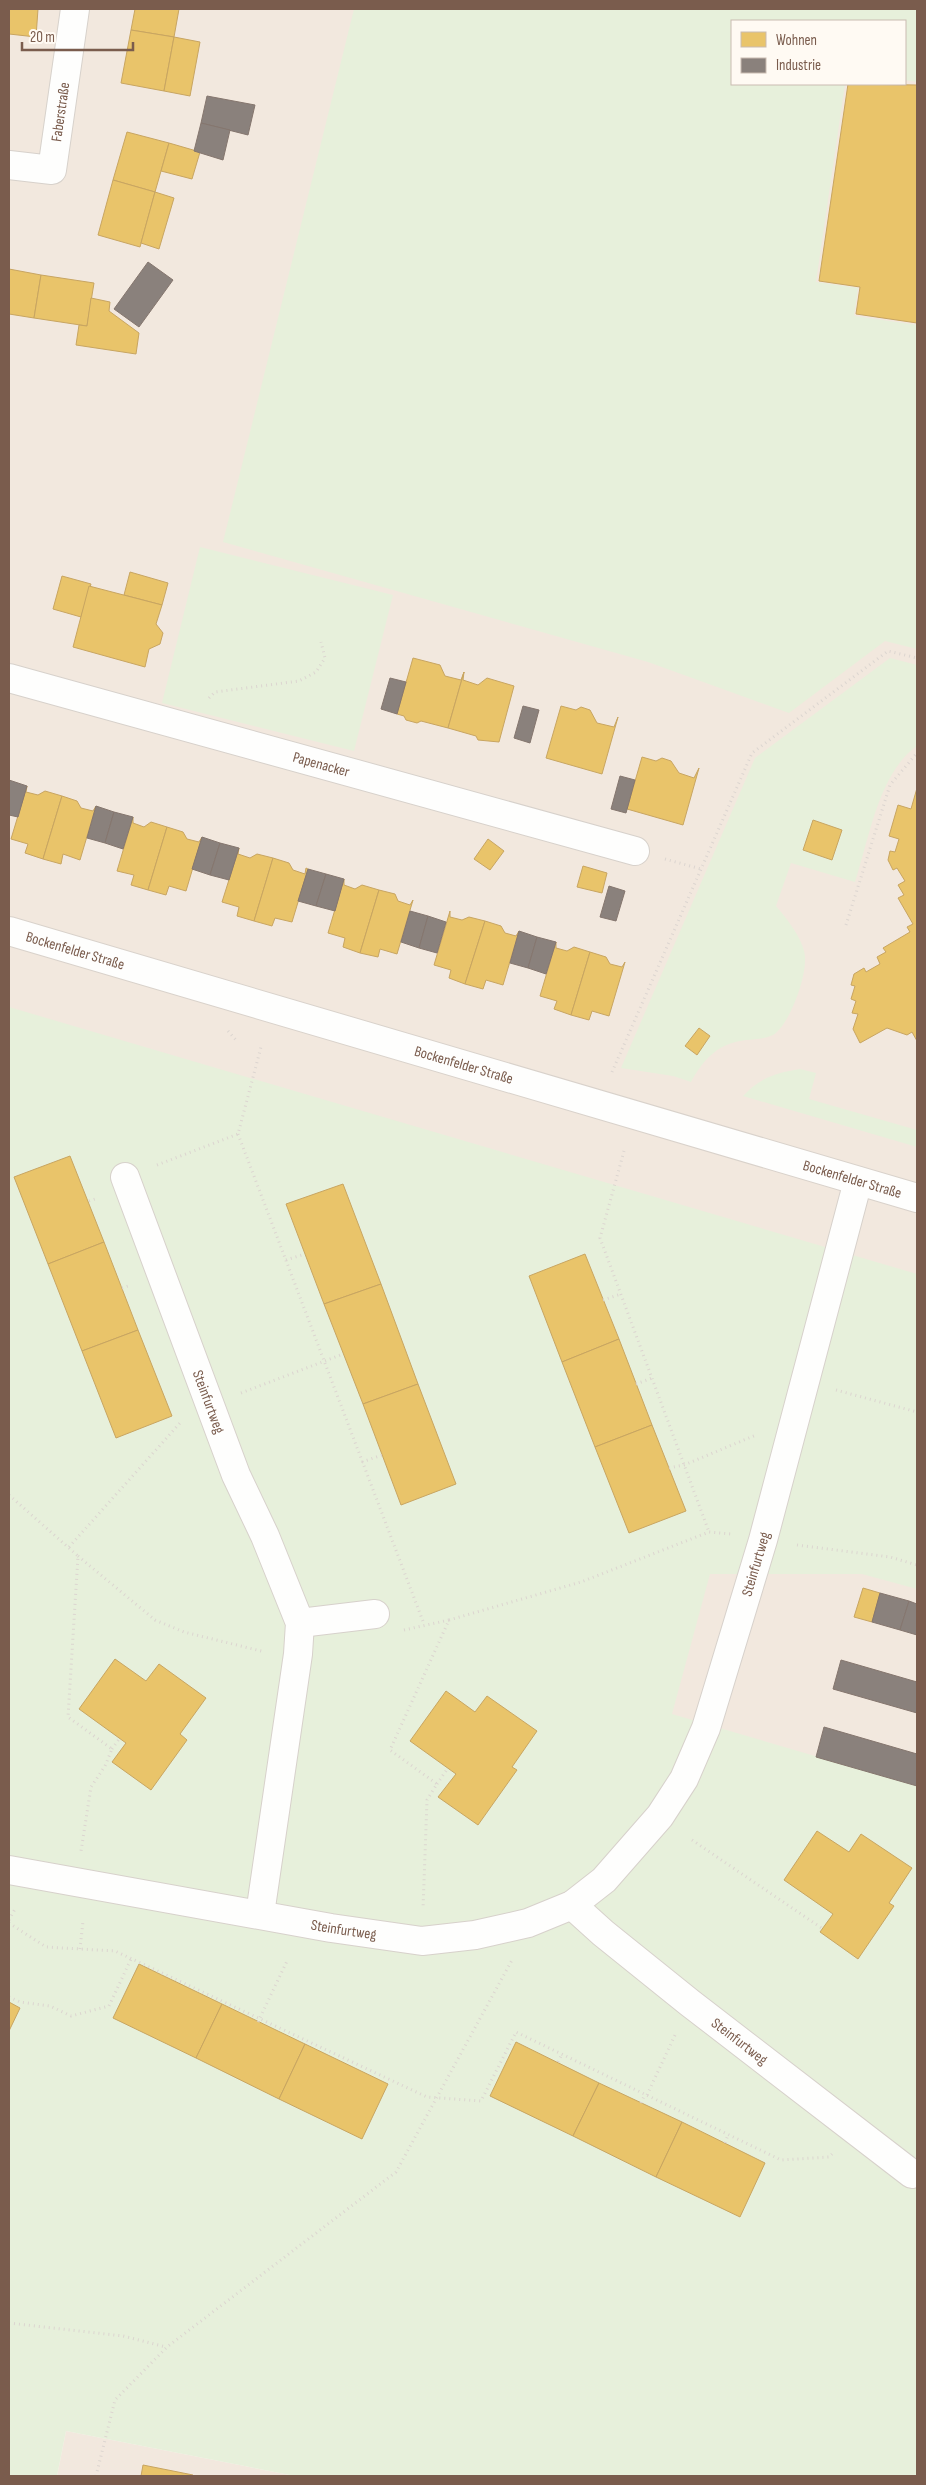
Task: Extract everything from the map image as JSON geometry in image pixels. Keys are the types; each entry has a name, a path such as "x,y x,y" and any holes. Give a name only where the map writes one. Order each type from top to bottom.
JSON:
{"street":[{"name":"Faberstraße","path":"9,165 52,170 75,9"},
{"name":"Papenacker","path":"9,678 635,851"},
{"name":"Bockenfelder Straße","path":"9,931 917,1198"},
{"name":"Steinfurtweg","path":"125,1177 236,1475 265,1536 300,1623 298,1654 260,1914"},
{"name":"Steinfurtweg","path":"9,1870 331,1928 422,1941 475,1935 528,1923 572,1905 604,1880 660,1816 684,1779 706,1728 763,1540 858,1181"},
{"path":"300,1623 375,1614"},
{"name":"Steinfurtweg","path":"572,1905 603,1933 912,2174"}],"path":[{"path":"194,729 200,707 215,692 299,681 316,672 325,658 321,642"},
{"path":"612,1072 752,753 888,650 917,658"},
{"path":"846,925 890,785 917,753"},
{"path":"260,1047 238,1134 424,1624"},
{"path":"125,1177 238,1134"},
{"path":"624,1151 600,1238 709,1532"},
{"path":"286,1260 305,1254"},
{"path":"603,1300 621,1294"},
{"path":"68,1547 188,1415 343,1354"},
{"path":"636,1384 652,1378"},
{"path":"804,1381 917,1412"},
{"path":"669,1468 684,1464 794,1420"},
{"path":"362,1462 382,1455"},
{"path":"9,1494 143,1612 171,1627 271,1654 298,1654"},
{"path":"398,1631 449,1620 581,1582 709,1532 890,1557 917,1565"},
{"path":"78,1556 68,1717 112,1749"},
{"path":"437,1784 390,1750 449,1620"},
{"path":"76,1881 91,1787 105,1766 112,1749 119,1739"},
{"path":"422,1941 426,1800 448,1768"},
{"path":"692,1840 823,1928"},
{"path":"15,1909 9,1922 46,1947 115,1951 427,2097 481,2101 516,2032 781,2160 829,2157 851,2127"},
{"path":"80,1949 83,1921"},
{"path":"96,2476 115,2400 167,2347 396,2172 438,2099 524,1940 528,1923"},
{"path":"9,1997 20,2002 50,2006 71,2016 109,2006 131,1959"},
{"path":"259,2020 288,1959"},
{"path":"641,2102 673,2039"},
{"path":"558,2062 562,2054"},
{"path":"346,2064 349,2060"},
{"path":"724,2142 728,2135"},
{"path":"9,2322 123,2336 167,2347"}],"shaded area":[{"path":"9,9 917,9 917,2213 9,2132"},
{"path":"66,2431 295,2476 57,2476"}],"green space":[{"path":"354,9 917,9 917,82 906,80 906,20 731,20 731,85 845,85 816,282 858,288 854,316 917,325 917,649 885,641 789,713 648,662 223,542"},
{"path":"200,547 393,595 354,751 162,703"},
{"path":"890,658 917,665 917,746 893,772 884,789 855,882 791,863 776,906 796,933 804,951 805,960 797,996 786,1020 773,1035 736,1042 720,1048 701,1066 691,1082 673,1076 621,1068 755,758","holes":["699,1028 710,1036 696,1055 686,1046"]},
{"path":"9,1007 917,1274 917,1589 862,1574 710,1574 672,1714 917,1786 917,2476 295,2476 66,2431 57,2476 9,2476"},
{"path":"800,1069 816,1073 809,1099 917,1130 917,1147 743,1096 768,1077"}],"building: Wohnen":[{"path":"9,9 38,9 36,37 9,34"},
{"path":"135,9 179,9 174,37 131,30"},
{"path":"131,30 174,37 164,91 121,83"},
{"path":"174,37 200,42 190,96 164,91"},
{"path":"848,85 917,85 917,323 856,314 860,287 819,281"},
{"path":"127,132 169,143 155,192 113,180"},
{"path":"169,143 200,152 192,179 161,171"},
{"path":"113,180 155,192 140,247 98,235"},
{"path":"155,192 174,198 159,249 141,243"},
{"path":"9,269 41,275 34,318 9,314"},
{"path":"41,275 94,283 87,326 34,318"},
{"path":"91,298 110,302 109,311 139,333 136,354 76,345 79,325 87,326"},
{"path":"130,572 168,583 162,605 124,595"},
{"path":"62,576 91,584 81,617 53,609"},
{"path":"89,586 162,605 156,624 163,633 160,644 149,649 145,667 73,647"},
{"path":"413,658 440,665 445,676 461,680 464,672 448,728 421,721 417,723 406,720 404,716 397,714"},
{"path":"464,672 463,680 478,685 487,678 514,686 499,742 478,740 476,736 448,728"},
{"path":"561,706 576,710 581,707 590,710 597,723 614,727 618,717 602,774 546,758"},
{"path":"642,757 656,761 662,758 671,761 679,773 694,778 699,768 683,825 627,809"},
{"path":"27,786 26,792 38,795 45,791 62,796 43,859 25,853 28,844 11,839"},
{"path":"917,788 917,1041 912,1032 907,1035 887,1028 860,1043 853,1029 858,1014 852,1013 856,1001 851,999 855,986 851,985 854,974 864,968 866,972 880,964 877,957 886,952 883,948 910,932 907,927 913,924 898,898 904,895 898,885 905,881 897,868 893,870 888,860 890,851 895,852 899,839 889,836 898,805 911,809"},
{"path":"62,796 77,801 81,808 93,811 96,806 80,860 63,854 61,864 43,859"},
{"path":"133,817 133,823 144,827 151,822 167,827 148,890 131,885 134,875 117,871"},
{"path":"813,820 842,830 832,860 803,850"},
{"path":"167,827 183,832 187,839 199,842 202,837 186,891 169,886 166,895 148,890"},
{"path":"488,839 504,851 490,870 474,859"},
{"path":"239,848 238,854 250,858 257,854 273,858 254,921 237,916 239,907 222,902"},
{"path":"273,858 289,863 293,870 305,874 306,868 308,869 292,922 275,918 272,926 254,921"},
{"path":"583,866 607,873 602,893 577,887"},
{"path":"344,879 344,885 355,889 362,885 379,890 360,953 343,947 345,938 328,933"},
{"path":"379,890 395,894 398,901 410,905 413,900 397,954 380,949 378,957 360,953"},
{"path":"450,911 450,917 462,920 469,917 485,921 465,984 449,978 451,970 434,965"},
{"path":"485,921 501,926 505,933 516,936 519,931 503,985 486,980 483,989 465,984"},
{"path":"556,942 556,948 567,951 574,947 590,952 571,1015 554,1009 557,1001 540,996"},
{"path":"590,952 606,957 610,964 622,967 625,962 609,1016 592,1011 589,1020 571,1015"},
{"path":"699,1028 710,1036 697,1055 685,1046"},
{"path":"70,1156 104,1242 48,1264 14,1177"},
{"path":"343,1184 381,1284 324,1304 286,1204"},
{"path":"104,1242 138,1330 82,1351 48,1264"},
{"path":"585,1254 619,1339 562,1362 529,1276"},
{"path":"381,1284 418,1384 363,1404 324,1304"},
{"path":"138,1330 172,1416 116,1438 82,1351"},
{"path":"619,1339 652,1425 595,1447 562,1362"},
{"path":"418,1384 456,1484 401,1505 363,1404"},
{"path":"652,1425 686,1511 629,1533 595,1447"},
{"path":"863,1588 880,1593 872,1622 854,1617"},
{"path":"115,1659 146,1681 159,1664 206,1698 180,1734 187,1740 151,1790 112,1762 126,1743 79,1709"},
{"path":"446,1691 475,1712 487,1696 537,1731 512,1767 517,1770 478,1825 438,1797 456,1774 410,1741"},
{"path":"817,1831 849,1852 861,1834 912,1868 889,1903 894,1906 858,1959 820,1932 833,1914 784,1880"},
{"path":"139,1964 222,2004 196,2058 113,2018"},
{"path":"9,2002 20,2008 9,2031"},
{"path":"222,2004 305,2044 279,2099 196,2058"},
{"path":"516,2042 599,2083 573,2136 490,2096"},
{"path":"305,2044 388,2084 362,2139 279,2099"},
{"path":"599,2083 682,2122 656,2177 573,2136"},
{"path":"682,2122 765,2163 740,2217 656,2177"},
{"path":"143,2465 193,2475 193,2476 141,2476"}],"building: Industrie":[{"path":"207,96 255,105 248,135 201,123"},
{"path":"201,123 230,130 223,160 194,151"},
{"path":"148,262 173,280 139,327 114,309"},
{"path":"390,678 406,682 397,714 381,709"},
{"path":"523,706 539,710 530,743 514,738"},
{"path":"620,776 635,780 626,813 611,809"},
{"path":"9,780 27,786 18,817 9,815"},
{"path":"96,806 114,812 105,843 87,838"},
{"path":"114,812 133,817 123,849 105,843"},
{"path":"202,837 220,843 210,875 192,869"},
{"path":"220,843 239,848 229,880 210,875"},
{"path":"308,869 326,874 316,906 298,901"},
{"path":"326,874 344,879 335,911 316,906"},
{"path":"609,886 625,891 616,921 600,917"},
{"path":"410,911 428,916 419,948 401,942"},
{"path":"428,916 446,922 437,953 419,948"},
{"path":"519,931 537,937 528,968 510,963"},
{"path":"537,937 556,942 546,974 528,968"},
{"path":"880,1593 909,1601 900,1630 872,1622"},
{"path":"909,1601 917,1604 917,1635 900,1630"},
{"path":"841,1660 917,1682 917,1713 833,1689"},
{"path":"824,1727 917,1754 917,1786 816,1757"}]}
